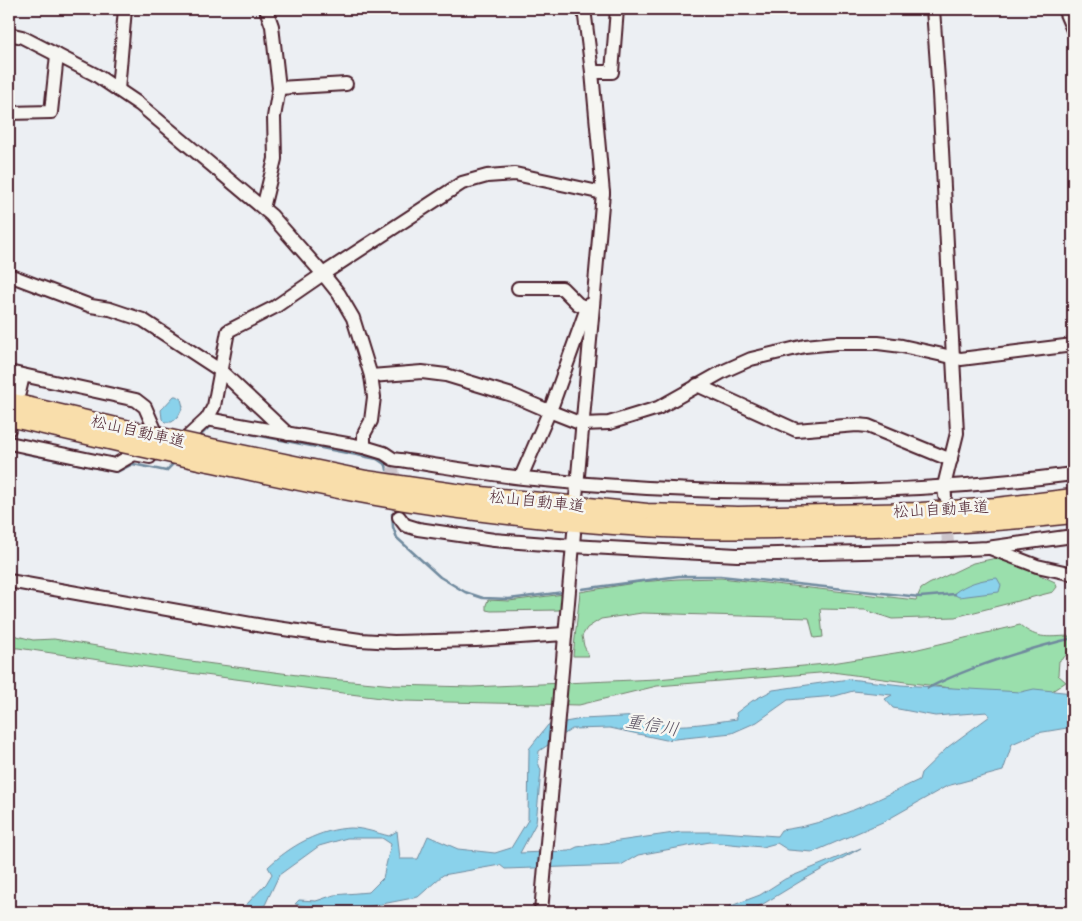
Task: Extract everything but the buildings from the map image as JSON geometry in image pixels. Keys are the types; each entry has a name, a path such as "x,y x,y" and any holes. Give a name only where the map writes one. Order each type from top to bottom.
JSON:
{"highway":[{"name":"松山自動車道","path":"14,397 123,436"},
{"name":"松山自動車道","path":"9,417 123,436 201,453 364,494 458,509 554,520 646,527 738,529 921,526 1073,514"},
{"name":"松山自動車道","path":"201,453 462,494 647,513 738,516 902,512 997,506 1073,498"}],"street":[{"path":"118,90 125,9"},
{"path":"263,208 275,159 274,117 279,88 272,26 266,9"},
{"path":"576,498 603,193 584,9"},
{"path":"592,72 612,72 617,9"},
{"path":"933,9 957,433 945,491"},
{"path":"1064,9 1073,30"},
{"path":"9,34 22,38 96,75 139,104 263,208 323,274 339,294 353,318 371,376 374,397 371,421 364,434 364,447"},
{"path":"9,113 51,112 57,55"},
{"path":"279,88 346,84"},
{"path":"9,443 115,465 134,454 164,460 207,419 214,406 228,331 276,307 323,274 462,184 487,176 515,174 603,193"},
{"path":"9,275 91,306 117,311 143,320 221,371 288,434"},
{"path":"518,288 562,288 578,304 587,308"},
{"path":"521,477 549,411 594,292"},
{"path":"371,376 422,372 446,375 512,394 582,424 609,424 658,408 724,371 751,359 805,346 836,343 878,343 902,346 961,359 1073,345"},
{"path":"9,372 136,400 145,407 159,439 174,450"},
{"path":"14,397 23,376"},
{"path":"698,385 796,430 857,425 868,426 951,460"},
{"path":"207,419 364,447 384,453 393,463 577,483 677,489 760,491 945,491 1073,474"},
{"path":"399,517 405,525 494,540 737,555 948,547 987,548 1073,536"},
{"path":"540,912 574,533"},
{"path":"987,548 1037,566 1073,574"},
{"path":"9,581 263,626 360,640 394,642 476,640 564,634"}],"green space":[{"path":"1001,557 1055,582 1057,587 1053,592 955,617 892,619 865,610 820,609 823,637 814,638 809,618 642,613 601,619 587,628 582,636 589,656 573,656 580,592 640,582 721,578 916,600 921,589 929,584 973,563"},
{"path":"564,594 563,607 560,610 486,610 488,600 509,601"},
{"path":"1020,625 1039,636 1073,636 1070,650 1059,661 1058,675 1066,682 1038,700 832,672 657,686 579,705 404,701 9,648 9,634 33,640 54,639 183,660 320,678 394,685 471,687 657,679 826,664 914,650"}],"water":[{"path":"174,396 181,399 183,407 178,417 172,422 165,422 162,419 161,410"},
{"path":"997,578 1001,585 999,592 959,597 953,594 963,587 974,583"},
{"name":"重信川","path":"849,679 901,685 1021,692 1034,689 1073,693 1073,727 1037,733 1012,744 1003,771 947,786 885,821 813,852 788,850 777,843 762,847 710,842 638,855 621,865 505,869 500,865 443,875 418,897 341,912 277,912 305,906 295,904 299,900 316,901 334,895 369,892 383,878 391,844 382,838 347,838 319,846 279,875 265,905 252,912 217,912 245,906 266,884 272,874 268,867 286,852 317,835 339,829 356,828 389,836 397,831 400,859 418,859 428,836 458,849 495,853 511,848 528,820 529,749 548,725 582,719 642,716 661,724 674,725 701,724 737,719 736,713 752,701 773,690","holes":["853,691 892,695 885,699 893,708 935,716 987,712 990,716 948,747 921,773 919,780 835,817 817,823 781,830 777,836 721,832 681,832 577,847 569,851 520,853 536,823 541,771 538,762 539,751 572,729 610,728 666,740 732,733 757,722 788,700 835,696"]},
{"path":"861,848 747,912 715,912 760,895 785,879"}],"waterway":[{"path":"198,438 210,426 377,459 386,465 387,470"},
{"path":"20,450 23,453 117,472 133,464 166,471 175,462"},
{"path":"392,514 393,527 397,538 440,577 465,592 483,598 509,599 564,592"},
{"path":"582,589 679,576 720,576 920,597 955,594"},
{"path":"928,688 963,672 999,659 1073,638"}],"tunnel":[{"path":"393,467 399,517"},
{"path":"946,517 948,544"}]}
